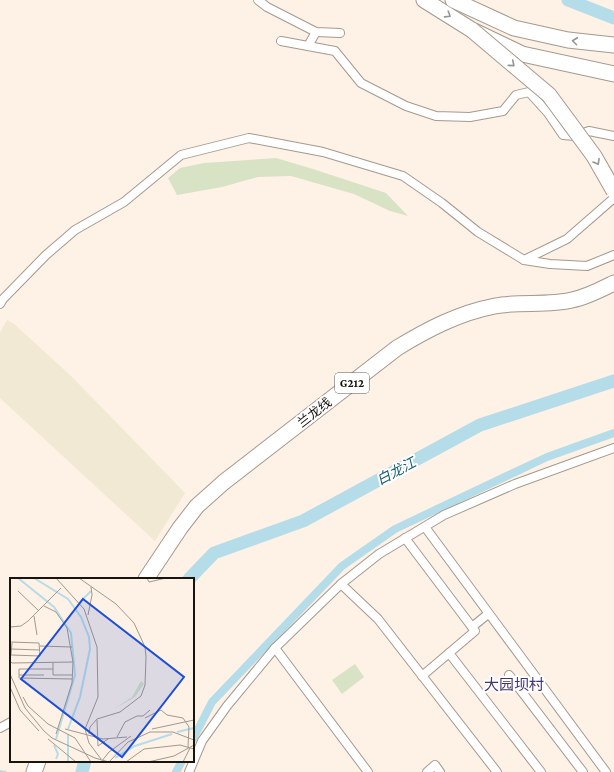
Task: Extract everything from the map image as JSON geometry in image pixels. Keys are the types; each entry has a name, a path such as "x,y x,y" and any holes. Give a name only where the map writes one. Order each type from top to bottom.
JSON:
{"highway":[{"path":"424,0 472,30 522,54 614,74"},
{"path":"453,0 514,28 568,40 614,45"},
{"path":"472,30 549,95 594,156 614,191"},
{"name":"兰龙线","path":"147,578 180,528 197,506 224,482 397,348 459,315 496,305 571,301 594,293 614,283"}],"street":[{"path":"258,0 267,7 316,32 340,33"},
{"path":"308,46 316,32"},
{"path":"282,41 335,51 361,83 400,103 436,116 470,117 503,111 516,95 529,92 548,113 563,136 575,136 589,131 614,136"},
{"path":"0,304 3,299 46,255 75,230 124,202 181,155 249,138 323,152 403,176 442,203 478,232 524,260 550,264 587,266 614,255"},
{"path":"524,260 567,239 614,198"},
{"path":"194,760 202,741 227,706 275,648 341,584 379,554 444,515 514,484 614,448"},
{"path":"424,527 606,772"},
{"path":"405,538 475,631 422,676"},
{"path":"341,584 378,619 497,772"},
{"path":"472,626 488,614"},
{"path":"275,648 368,772"},
{"path":"449,653 541,772"},
{"path":"508,675 583,772"},
{"path":"0,728 10,723"},
{"path":"189,772 193,762"},
{"path":"427,772 435,765 440,772"}],"shaded area":[{"path":"7,320 14,324 71,376 185,493 155,541 0,398 0,333"}],"green space":[{"path":"276,158 386,193 408,216 390,211 354,194 291,176 258,177 222,187 177,195 168,178 180,168 204,163"},
{"path":"355,664 364,677 342,694 332,680"}],"waterway":[{"path":"568,0 614,18"},
{"name":"白龙江","path":"190,578 214,553 303,521 480,425 614,381"},
{"path":"194,737 212,702 342,566 395,529 547,457 614,433"},
{"name":"白龙江","path":"82,772 85,762"},
{"path":"176,772 181,762"},
{"path":"0,771 6,772"}],"district":[{"name":"大园坝村","path":"514,685"}]}
